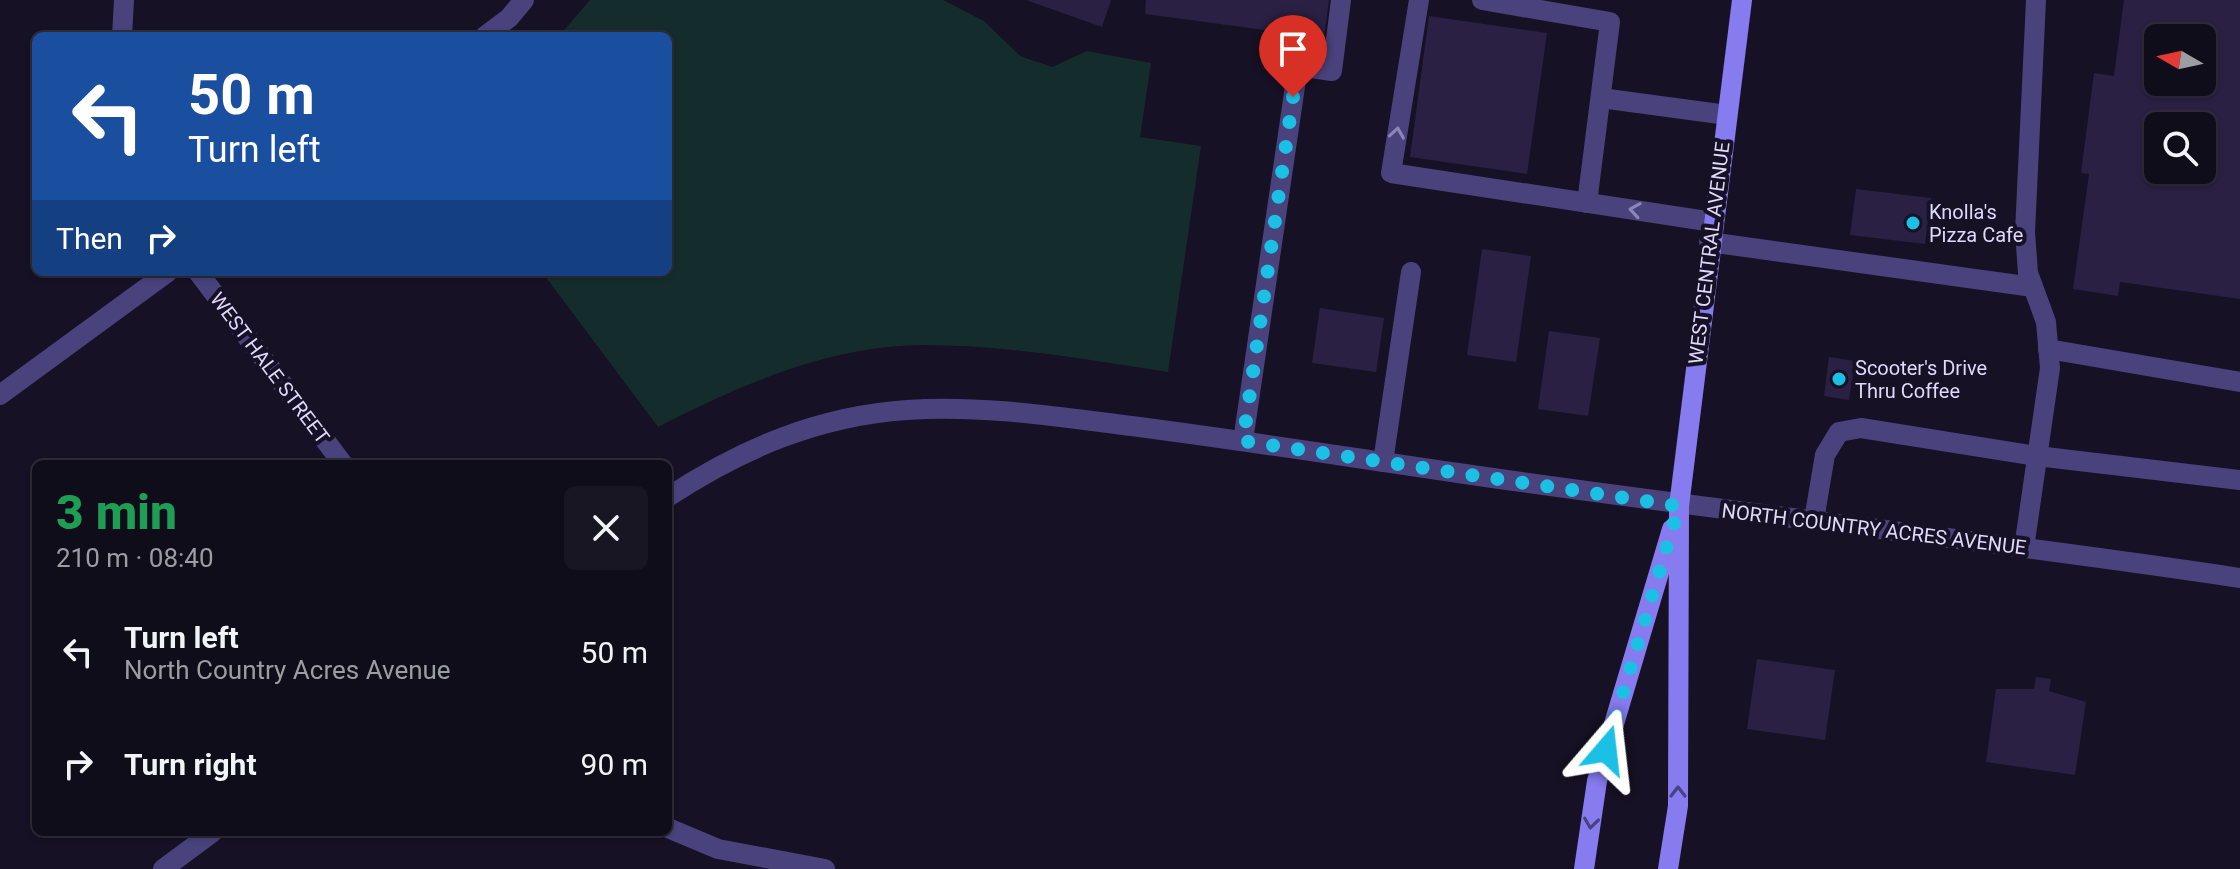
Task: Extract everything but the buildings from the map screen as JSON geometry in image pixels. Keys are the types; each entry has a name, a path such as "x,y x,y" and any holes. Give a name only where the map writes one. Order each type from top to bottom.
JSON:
{"main road":[{"name":"WEST CENTRAL AVENUE","path":"1668,869 1678,806 1679,506 1742,0"},
{"name":"WEST CENTRAL AVENUE","path":"1584,869 1597,781 1679,506"}],"street":[{"path":"122,32 124,0"},
{"path":"490,32 509,18 524,0"},
{"path":"1243,441 1298,66 1332,71 1341,0"},
{"path":"1419,0 1391,173 1587,203 1711,232 2033,287"},
{"path":"1482,0 1610,22 1587,203"},
{"path":"2024,548 2050,368 2046,322 2028,273 2025,232 2036,0"},
{"path":"1601,98 1727,115"},
{"path":"1383,462 1411,272"},
{"path":"0,395 163,276"},
{"name":"WEST HALE STREET","path":"201,276 340,460"},
{"path":"2048,349 2240,382"},
{"name":"NORTH COUNTRY ACRES AVENUE","path":"672,495 741,453 788,433 843,418 908,410 1014,412 1243,441 1679,506 1814,520 2240,578"},
{"path":"1814,520 1825,455 1839,432 1861,428 2037,456 2240,480"},
{"path":"672,830 718,849 825,869"},
{"path":"163,869 208,836"}],"green space":[{"path":"590,0 943,0 984,21 1020,56 1052,67 1087,51 1151,63 1140,137 1201,146 1168,372 986,348 890,347 855,352 787,370 721,396 658,427 545,276 672,276 672,32 562,32"}],"place":[{"name":"Knolla's Pizza Cafe","path":"1913,223"},
{"name":"Scooter's Drive Thru Coffee","path":"1839,379"}],"route":[{"path":"1293,97 1243,441 1679,506 1606,750"}]}
